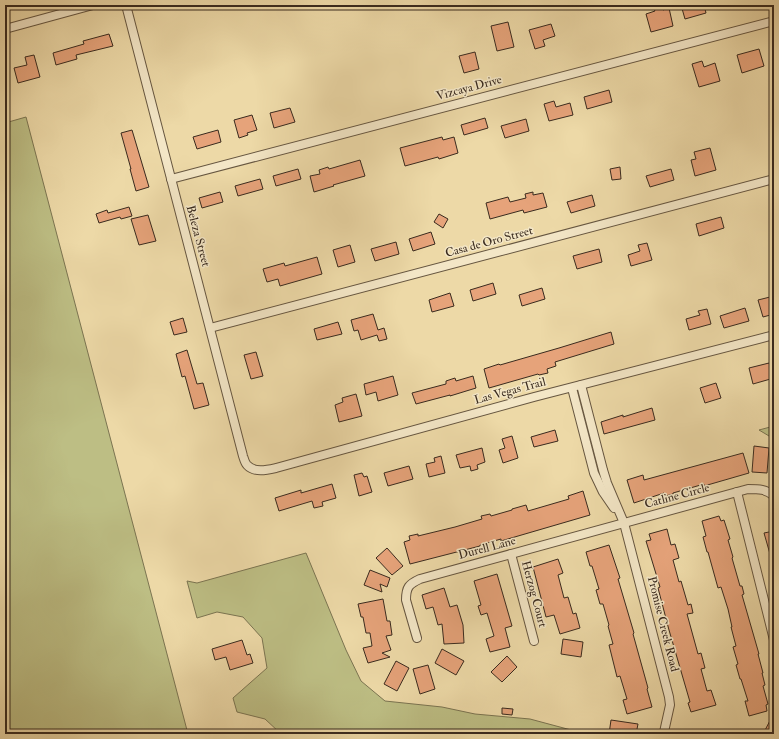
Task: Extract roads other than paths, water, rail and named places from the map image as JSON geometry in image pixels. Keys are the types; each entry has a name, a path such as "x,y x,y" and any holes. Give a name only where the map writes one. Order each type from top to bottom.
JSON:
{"street":[{"path":"5,29 93,5"},
{"name":"Beleza Street","path":"126,5 243,456 247,465 253,470"},
{"name":"Vizcaya Drive","path":"171,179 774,21"},
{"name":"Casa de Oro Street","path":"210,328 774,179"},
{"name":"Las Vegas Trail","path":"253,470 276,468 581,385 774,335"},
{"name":"Promise Creek Road","path":"581,385 607,483 624,523 669,697 670,705 664,732"},
{"name":"Promise Creek Road","path":"572,388 595,477 603,492 624,523"},
{"name":"Catline Circle","path":"624,523 748,489 760,488 774,496"},
{"path":"737,492 774,640"},
{"name":"Durell Lane","path":"417,638 406,600 406,591 411,583 420,579 624,523"},
{"name":"Herzog Court","path":"511,554 534,641"}]}
